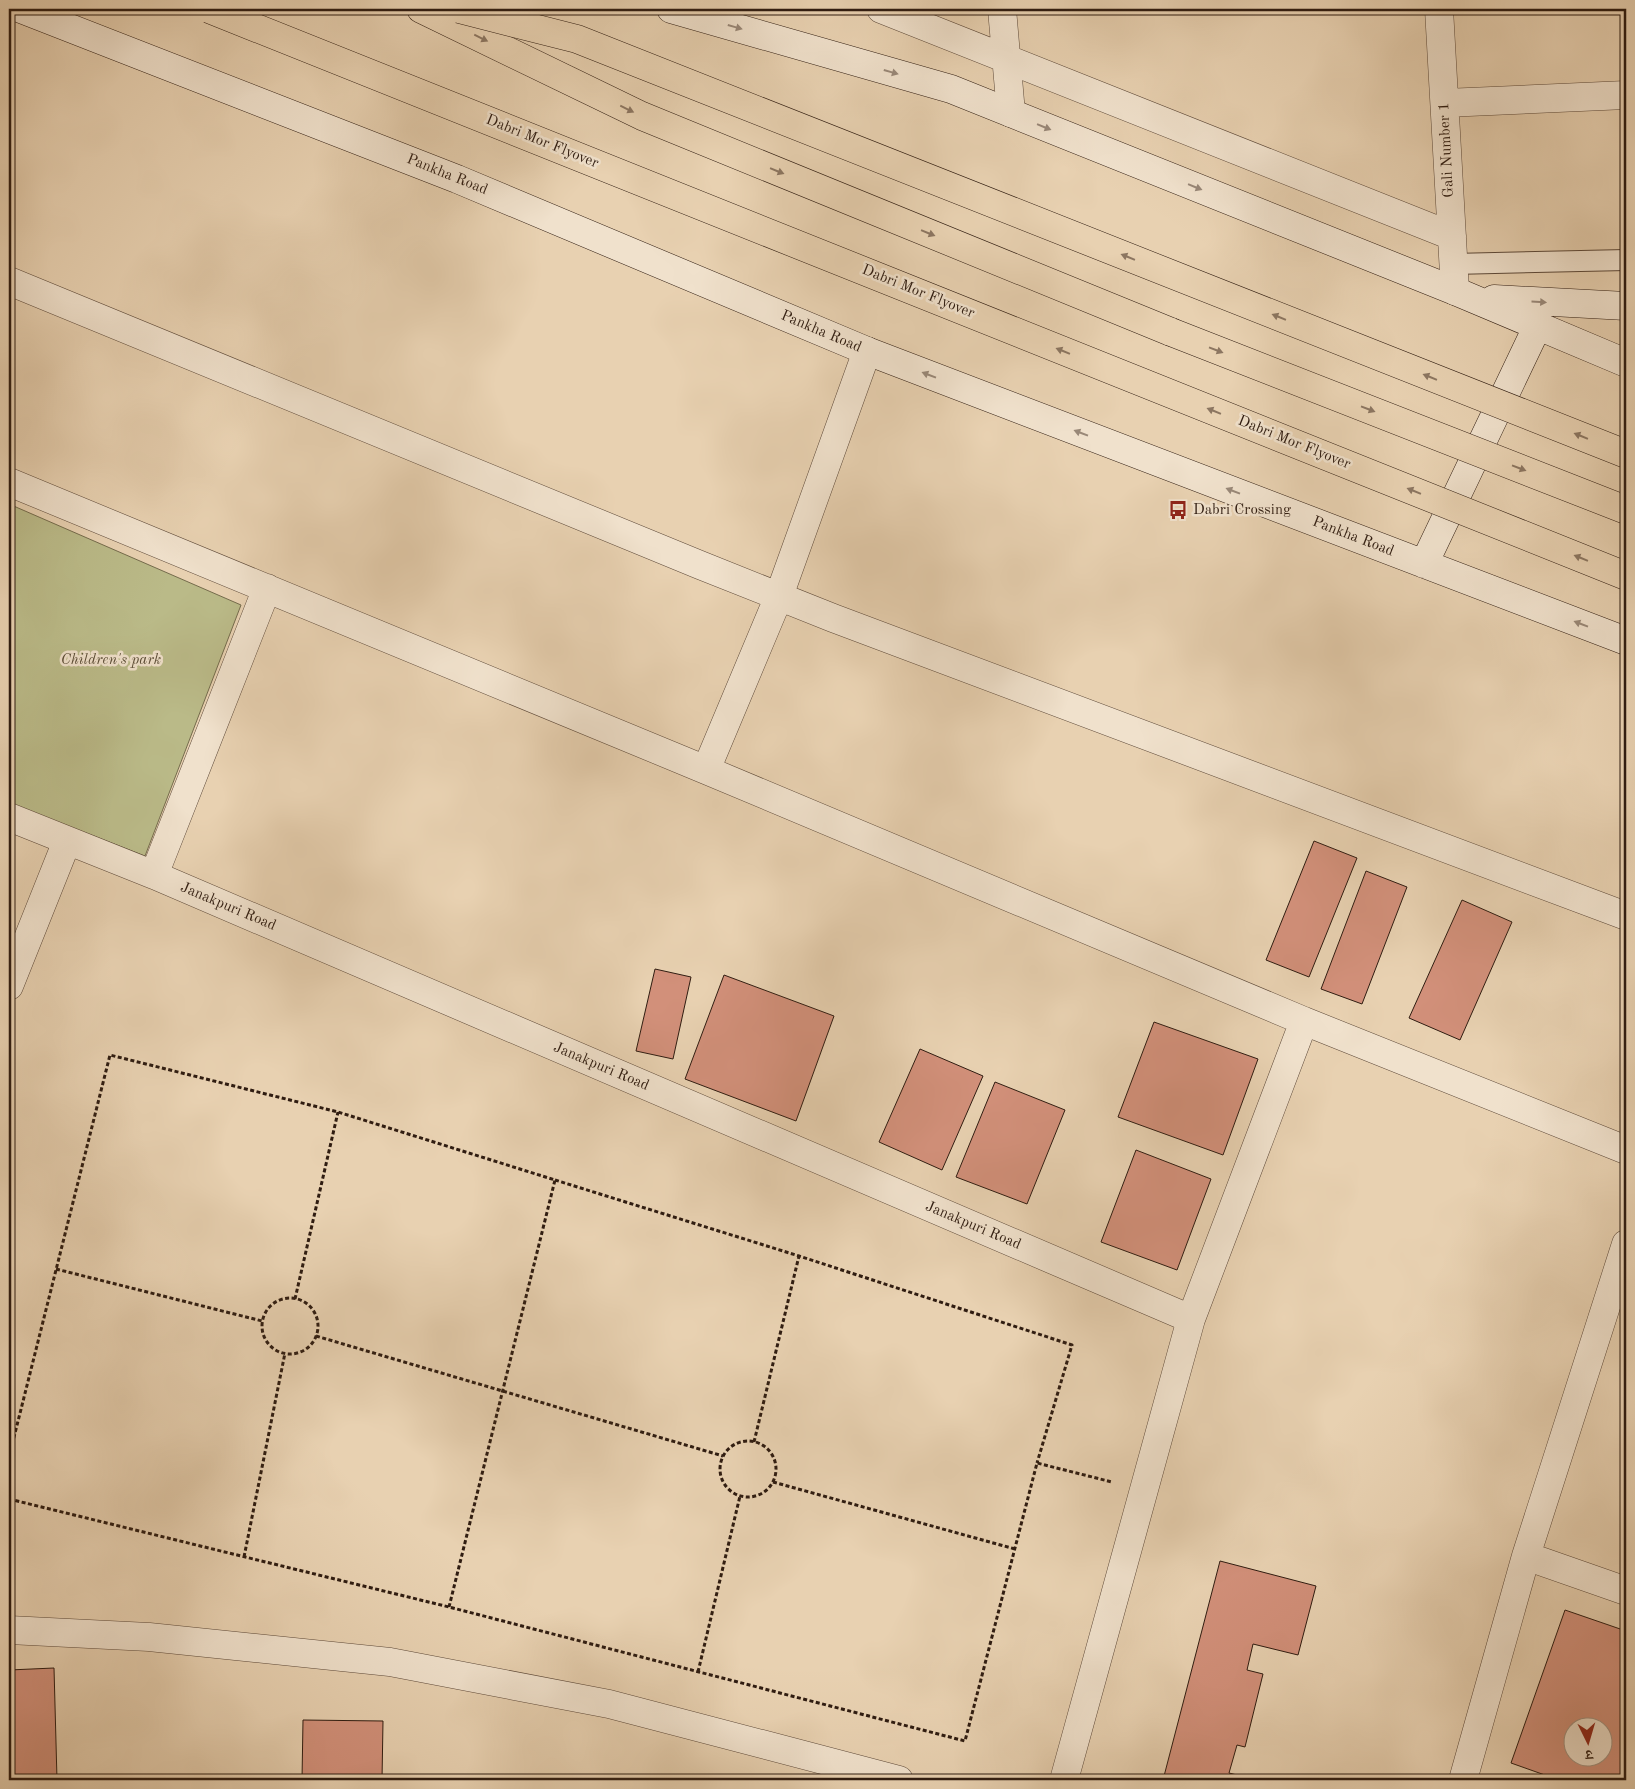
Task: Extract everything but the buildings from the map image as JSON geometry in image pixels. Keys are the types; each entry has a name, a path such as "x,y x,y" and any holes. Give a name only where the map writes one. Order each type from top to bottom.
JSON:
{"main road":[{"name":"Dabri Mor Flyover","path":"209,9 1626,576"},
{"path":"422,9 642,116 1171,332 1626,510"},
{"path":"459,9 577,39 1626,454"}],"street":[{"name":"Pankha Road","path":"21,9 457,178 867,351 1626,641"},
{"path":"671,9 951,89 1538,325 1626,363"},
{"path":"881,9 1452,236"},
{"path":"1002,9 1011,113"},
{"name":"Gali Number 1","path":"1439,9 1454,264 1464,295"},
{"path":"1444,103 1626,95"},
{"path":"9,281 779,596 1626,916"},
{"path":"1464,295 1626,306"},
{"path":"1424,564 1538,325"},
{"path":"706,770 779,596 867,351"},
{"path":"9,482 706,770 1304,1021 1626,1150"},
{"path":"154,876 267,588"},
{"name":"Janakpuri Road","path":"9,817 154,876 1191,1319"},
{"path":"9,986 67,841"},
{"path":"1064,1780 1191,1319 1304,1021"},
{"path":"1463,1780 1526,1556 1626,1244"},
{"path":"1526,1556 1626,1591"},
{"path":"9,1630 149,1637 390,1662 609,1704 899,1780"}],"lane":[{"path":"1454,264 1626,260"}],"path":[{"path":"9,1457 110,1056 338,1112 799,1256 1072,1345 964,1741 449,1607 9,1498"},
{"path":"295,1299 338,1112"},
{"path":"449,1607 555,1180"},
{"path":"754,1442 799,1256"},
{"path":"56,1269 262,1321"},
{"path":"286,1298 295,1299 309,1306 314,1312 318,1328 316,1336 303,1350 285,1353 277,1351 269,1345 262,1330 262,1321 270,1306 277,1301 286,1298"},
{"path":"316,1336 723,1456"},
{"path":"244,1557 285,1353"},
{"path":"754,1442 768,1450 773,1457 776,1474 773,1482 759,1494 740,1496 726,1487 722,1480 720,1472 723,1456 736,1444 754,1442"},
{"path":"1038,1464 1144,1491"},
{"path":"773,1482 1015,1549"},
{"path":"698,1672 740,1496"}],"green space":[{"name":"Children's park","path":"9,504 241,605 145,856 9,803"}],"place":[{"name":"Dabri Crossing","path":"1178,510"}]}
